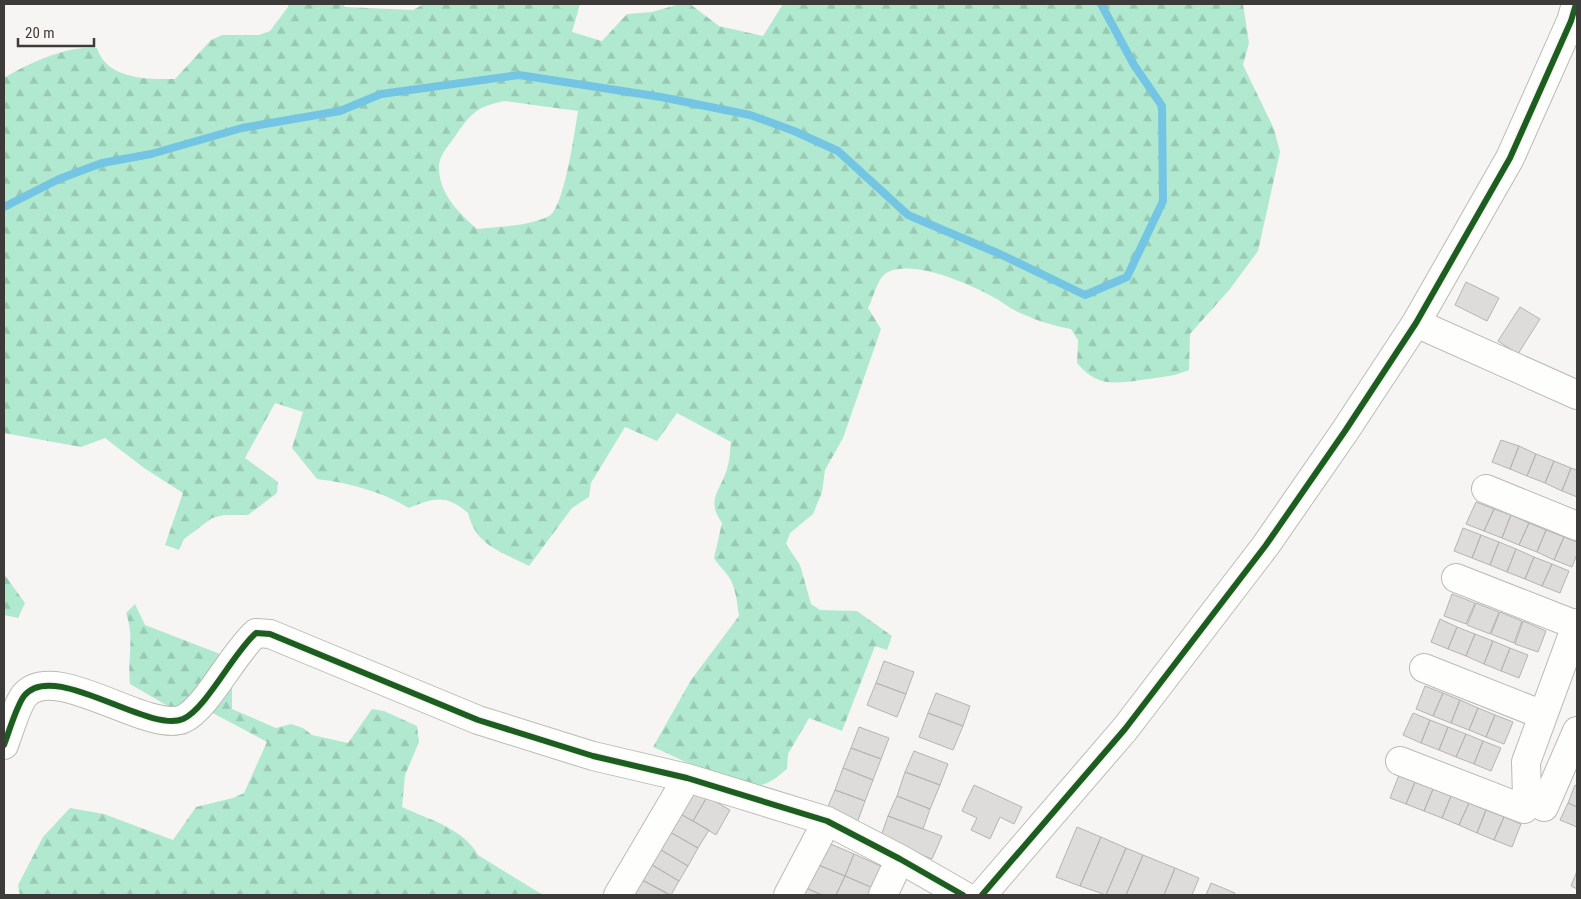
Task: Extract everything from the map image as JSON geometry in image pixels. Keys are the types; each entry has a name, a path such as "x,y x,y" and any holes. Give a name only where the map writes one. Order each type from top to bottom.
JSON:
{"street":[{"path":"982,895 1125,729 1266,545 1416,323 1510,158 1571,21 1576,4"},
{"path":"1416,323 1577,395"},
{"path":"1486,489 1577,526"},
{"path":"1400,761 1524,809 1528,796 1526,762 1577,624 1456,578"},
{"path":"4,745 24,696 37,687 72,689 164,721 182,720 196,710 244,644 256,633 270,634 478,720 593,756 687,778 827,822 900,859 963,895"},
{"path":"1424,668 1543,715"},
{"path":"1544,807 1577,732"},
{"path":"618,895 687,778"},
{"path":"788,895 827,822"},
{"path":"884,895 900,859"}],"green space":[{"path":"288,4 343,4 345,7 413,10 424,4 580,4 572,32 602,41 627,14 652,12 680,4 690,4 719,26 763,36 783,4 1243,4 1249,43 1243,65 1274,129 1280,152 1258,251 1230,289 1190,334 1189,370 1179,374 1118,383 1101,381 1085,371 1077,363 1078,340 1071,329 1029,317 983,292 939,274 909,269 896,270 882,277 868,308 881,329 843,438 825,470 822,492 813,514 790,533 786,544 800,565 811,604 820,610 857,611 892,636 887,650 875,646 842,731 809,718 788,754 787,769 768,783 751,785 723,778 653,747 691,680 739,616 736,596 731,581 714,558 722,523 717,514 715,500 726,473 731,442 677,413 657,441 625,427 591,483 589,497 572,508 529,566 491,547 477,533 468,513 446,500 433,500 409,508 387,497 364,489 317,479 292,448 303,412 275,403 245,458 278,482 277,493 248,515 224,515 212,518 184,539 179,550 165,545 183,493 144,468 105,438 81,447 4,433 4,78 61,52 74,49 97,48 102,59 109,66 129,76 175,79 211,40 222,35 259,35 270,31 288,7","holes":["504,101 578,111 564,185 554,210 549,216 523,224 477,229 456,209 442,184 439,165 446,149 471,116 487,106"]},
{"path":"4,574 25,603 18,618 4,615"},
{"path":"135,604 145,625 220,654 232,685 232,709 276,728 291,724 303,728 312,735 348,743 372,709 384,711 417,726 419,742 405,775 402,807 455,832 472,846 478,855 543,895 20,895 18,885 43,837 70,808 104,814 173,840 196,807 233,798 244,793 267,742 209,711 173,709 130,684 130,631 126,613"}],"building":[{"path":"1466,282 1499,298 1487,321 1455,305"},
{"path":"1520,307 1540,319 1518,354 1498,341"},
{"path":"1501,440 1519,446 1510,469 1492,462"},
{"path":"1519,446 1536,454 1527,476 1510,469"},
{"path":"1536,454 1554,461 1545,483 1527,476"},
{"path":"1554,461 1571,468 1562,491 1545,483"},
{"path":"1571,468 1577,470 1577,497 1562,491"},
{"path":"1476,502 1494,509 1484,531 1466,524"},
{"path":"1494,509 1511,515 1502,538 1484,531"},
{"path":"1511,515 1529,523 1519,545 1502,538"},
{"path":"1529,523 1546,530 1537,552 1519,545"},
{"path":"1463,528 1481,535 1472,558 1454,551"},
{"path":"1546,530 1564,537 1554,560 1537,552"},
{"path":"1481,535 1499,542 1490,565 1472,558"},
{"path":"1564,537 1577,542 1577,554 1572,567 1554,560"},
{"path":"1499,542 1516,549 1507,572 1490,565"},
{"path":"1516,549 1534,557 1525,579 1507,572"},
{"path":"1534,557 1552,564 1542,586 1525,579"},
{"path":"1552,564 1569,571 1560,593 1542,586"},
{"path":"1452,594 1475,603 1466,624 1444,616"},
{"path":"1476,603 1499,612 1490,634 1467,625"},
{"path":"1500,612 1522,621 1514,643 1491,634"},
{"path":"1440,619 1457,627 1448,649 1431,642"},
{"path":"1523,621 1546,631 1538,652 1515,644"},
{"path":"1457,627 1475,634 1466,656 1448,649"},
{"path":"1475,634 1493,641 1484,664 1466,656"},
{"path":"1493,641 1510,648 1501,671 1484,664"},
{"path":"1510,648 1528,655 1519,678 1501,671"},
{"path":"884,661 914,672 906,694 876,683"},
{"path":"876,683 906,694 897,717 867,705"},
{"path":"1425,686 1443,693 1433,716 1416,709"},
{"path":"936,693 970,706 963,726 928,713"},
{"path":"1443,693 1460,700 1451,723 1433,716"},
{"path":"1460,700 1478,708 1469,730 1451,723"},
{"path":"1478,708 1495,715 1486,737 1469,730"},
{"path":"928,713 963,726 953,750 919,737"},
{"path":"1413,713 1430,720 1421,743 1403,735"},
{"path":"1495,715 1513,722 1504,744 1486,737"},
{"path":"1430,720 1448,727 1439,750 1421,743"},
{"path":"859,727 889,738 881,759 851,748"},
{"path":"1448,727 1466,734 1456,757 1439,750"},
{"path":"1466,734 1483,741 1474,764 1456,757"},
{"path":"1483,741 1501,748 1491,771 1474,764"},
{"path":"851,748 881,759 873,780 843,768"},
{"path":"914,751 948,764 940,785 905,772"},
{"path":"843,768 873,780 865,801 835,790"},
{"path":"905,772 940,785 930,809 897,796"},
{"path":"1399,775 1415,782 1406,804 1390,798"},
{"path":"1415,782 1433,789 1424,811 1406,804"},
{"path":"974,785 1022,807 1014,824 1000,817 990,839 971,830 977,818 962,811"},
{"path":"1575,785 1577,786 1577,807 1568,803"},
{"path":"689,787 707,797 693,821 675,811"},
{"path":"1433,789 1451,796 1442,818 1424,811"},
{"path":"835,790 865,801 857,823 826,811"},
{"path":"897,796 930,809 923,829 888,816"},
{"path":"1451,796 1469,803 1459,825 1442,818"},
{"path":"707,797 730,810 716,835 693,821"},
{"path":"1469,803 1486,810 1477,833 1459,825"},
{"path":"1568,803 1577,807 1577,827 1560,820"},
{"path":"671,809 709,830 698,848 661,827"},
{"path":"1486,810 1504,817 1494,840 1477,833"},
{"path":"888,816 942,836 932,859 880,839"},
{"path":"1504,817 1521,824 1512,847 1494,840"},
{"path":"661,827 698,848 688,866 651,844"},
{"path":"1077,827 1101,837 1080,886 1056,877"},
{"path":"1101,837 1126,848 1106,895 1080,886"},
{"path":"826,842 854,854 845,876 816,864"},
{"path":"651,844 688,866 679,881 642,859"},
{"path":"1126,848 1143,855 1126,895 1106,895"},
{"path":"854,854 883,867 873,888 845,876"},
{"path":"1143,855 1175,868 1164,895 1126,895"},
{"path":"642,859 679,881 671,895 633,875"},
{"path":"816,864 845,876 836,895 822,895 806,888"},
{"path":"1175,868 1199,878 1192,895 1164,895"},
{"path":"1577,871 1577,889 1571,886"},
{"path":"633,875 669,895 628,895"},
{"path":"845,876 873,888 870,895 836,895"},
{"path":"1211,883 1235,893 1234,895 1206,895"},
{"path":"806,888 822,895 802,895"}],"waterway":[{"path":"4,207 59,179 102,163 151,154 242,128 340,111 381,94 519,75 661,97 750,115 794,131 838,151 908,215 1002,255 1085,295 1127,277 1163,201 1162,106 1134,65 1101,4"}],"cycle path":[{"path":"982,895 1125,729 1266,545 1345,431 1416,323 1510,158 1571,21 1576,4"},
{"path":"4,745 21,701 24,696 38,687 56,686 78,691 147,717 167,721 183,719 201,704 238,653 256,633 270,634 478,720 593,756 687,778 827,821 900,859 963,895"}]}
